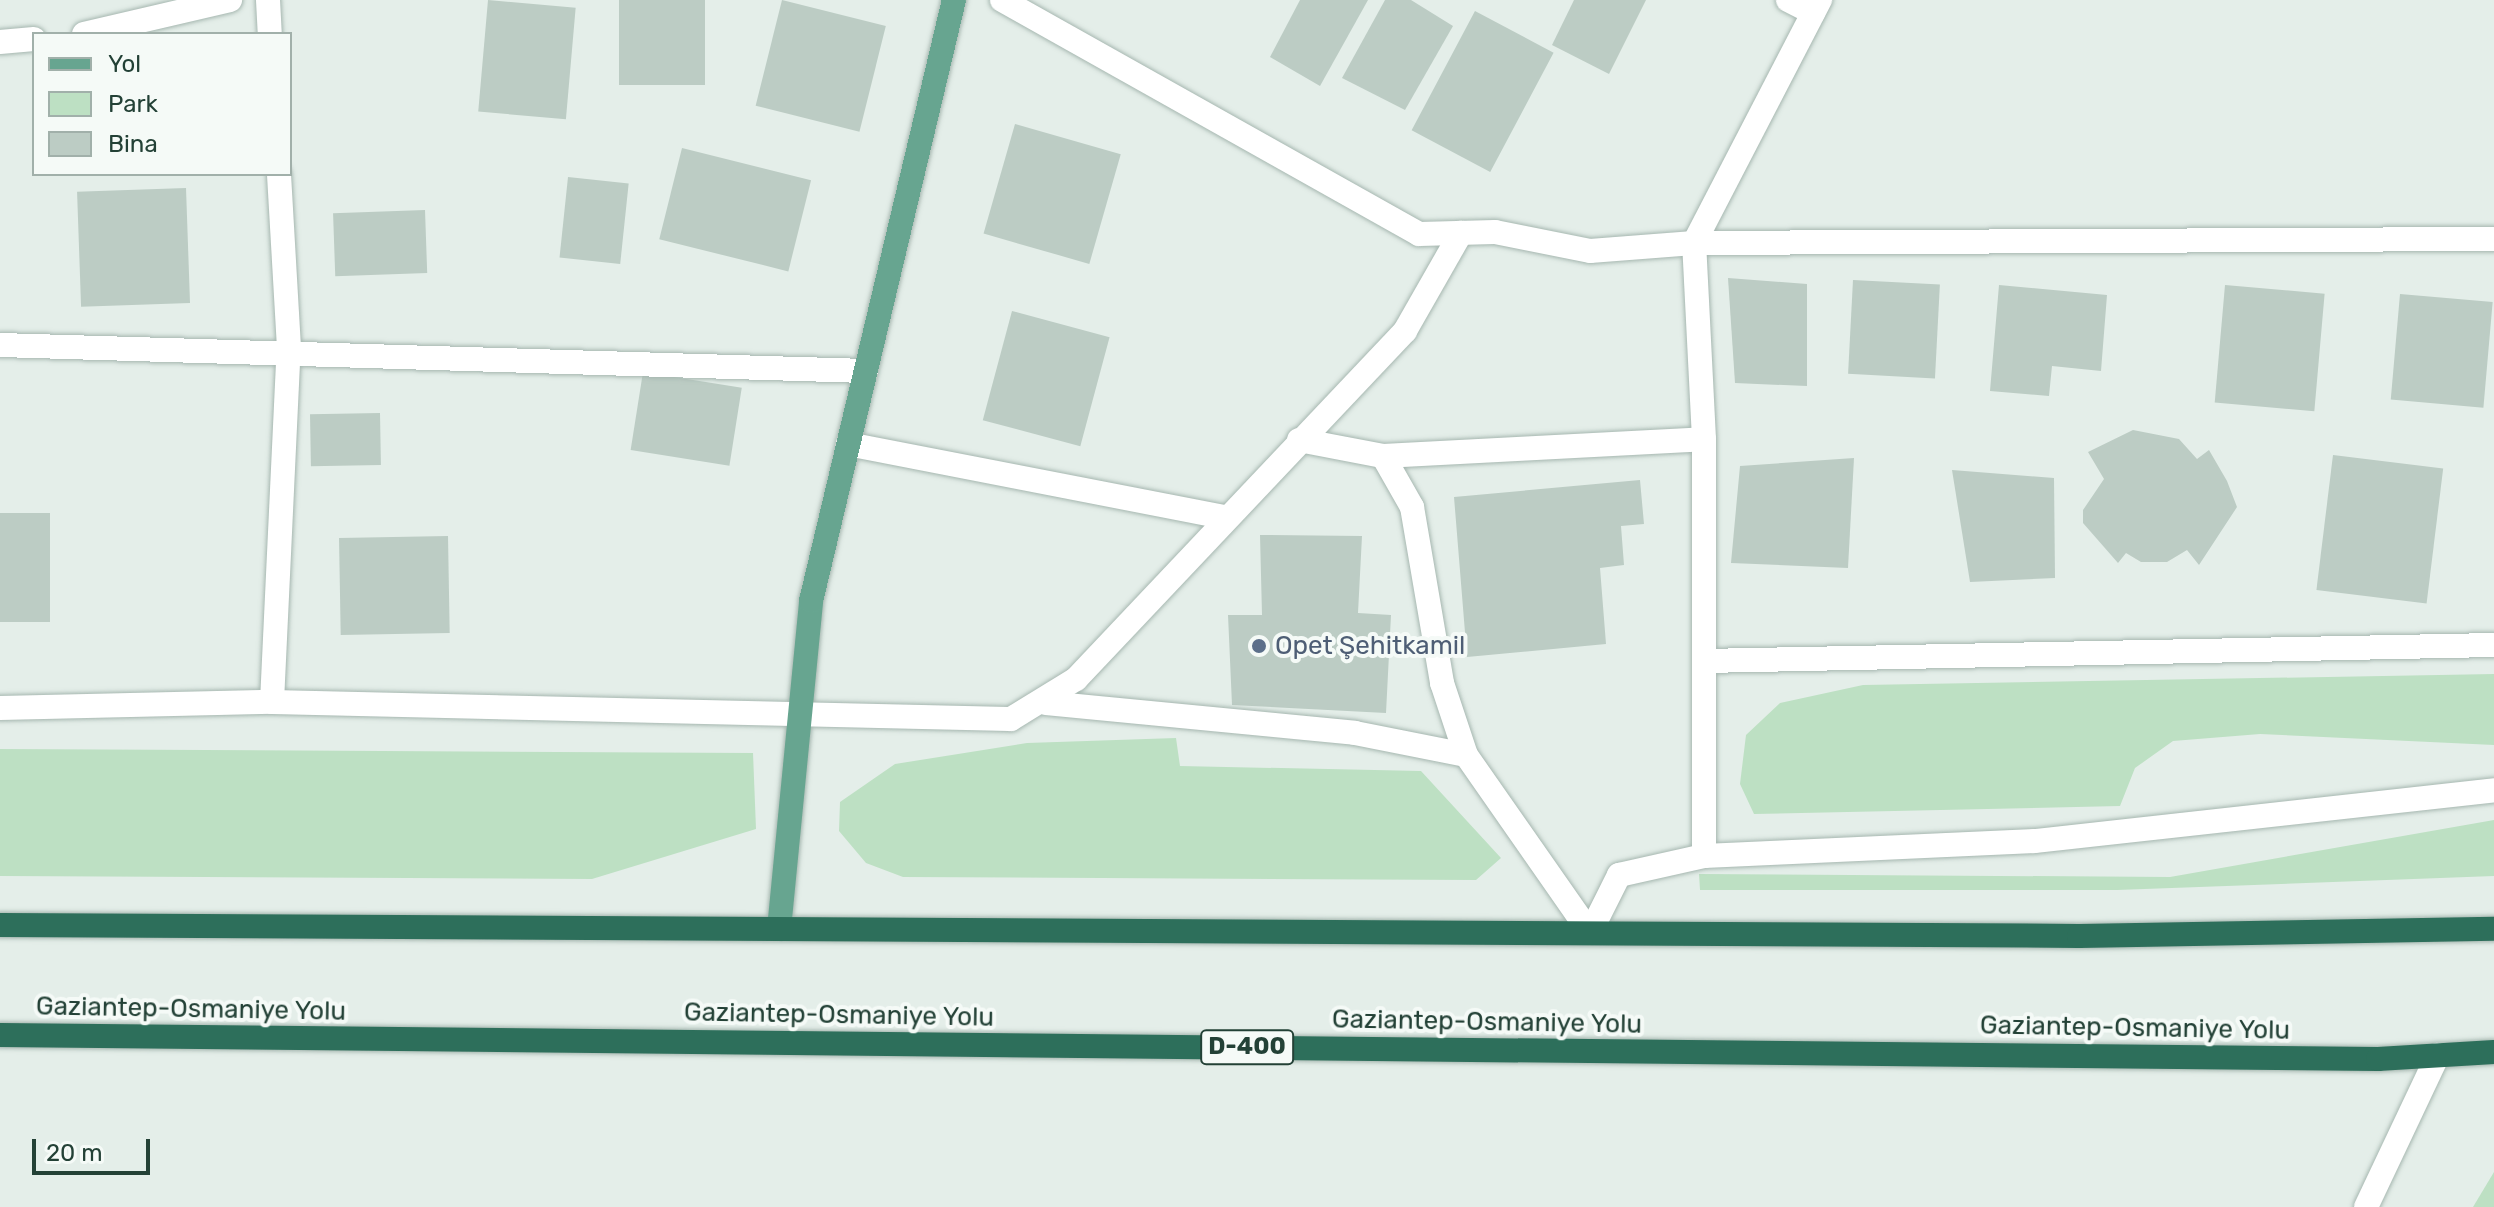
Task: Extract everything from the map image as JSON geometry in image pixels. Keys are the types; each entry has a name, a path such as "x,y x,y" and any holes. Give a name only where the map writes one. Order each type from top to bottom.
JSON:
{"highway":[{"path":"0,925 1590,933 2494,929"},
{"name":"Gaziantep-Osmaniye Yolu","path":"0,1035 2438,1055 2494,1052"}],"main road":[{"path":"779,929 797,714 811,601 954,0"}],"street":[{"path":"93,32 230,0"},
{"path":"268,0 270,32"},
{"path":"1002,0 1419,234 1461,233 1590,251 1694,243 2494,239"},
{"path":"1704,856 1704,439 1694,243 1817,6 1788,0"},
{"path":"0,42 32,39"},
{"path":"272,702 289,348 279,176"},
{"path":"0,708 272,702 1011,719 1046,703 1405,331 1461,233"},
{"path":"0,345 289,348 866,371"},
{"path":"1299,440 1383,456 1704,439"},
{"path":"848,444 1224,517"},
{"path":"1383,456 1412,507 1442,683 1466,755 1590,933 1619,875 1704,856 2035,841 2494,790"},
{"path":"1704,661 2494,645"},
{"path":"1046,703 1355,733 1466,755"},
{"path":"2366,1207 2438,1055"}],"green space":[{"path":"2494,674 2494,745 2260,734 2173,741 2135,768 2120,806 1754,814 1740,784 1746,735 1780,703 1863,685"},
{"path":"1176,738 1180,766 1421,771 1501,858 1476,880 903,877 866,863 839,831 840,802 895,764 1027,743"},
{"path":"0,749 753,753 756,829 592,879 0,876"},
{"path":"2494,820 2494,876 2117,890 1700,890 1699,874 2170,877"},
{"path":"2494,1172 2494,1207 2473,1207"}],"building":[{"path":"488,0 576,8 566,119 478,112"},
{"path":"619,0 705,0 705,85 619,85"},
{"path":"782,0 886,26 859,132 756,106"},
{"path":"1300,0 1368,0 1320,86 1270,57"},
{"path":"1385,0 1411,0 1453,26 1405,110 1342,78"},
{"path":"1574,0 1646,0 1609,74 1552,45"},
{"path":"1475,11 1554,53 1490,172 1412,130"},
{"path":"1015,124 1121,154 1089,264 984,234"},
{"path":"682,148 811,180 788,271 659,239"},
{"path":"568,177 629,183 620,264 560,258"},
{"path":"186,188 190,303 81,307 77,192"},
{"path":"425,210 427,273 335,276 333,213"},
{"path":"1728,278 1807,284 1807,386 1735,383"},
{"path":"1853,280 1940,285 1935,378 1848,374"},
{"path":"1999,285 2107,295 2101,371 2052,366 2049,396 1990,391"},
{"path":"2225,285 2325,294 2314,411 2215,403"},
{"path":"2400,294 2493,302 2483,408 2391,400"},
{"path":"1012,311 1110,337 1080,446 983,420"},
{"path":"643,372 742,388 729,466 631,450"},
{"path":"380,413 381,465 311,466 310,414"},
{"path":"2133,430 2179,439 2197,459 2209,450 2227,481 2237,507 2199,565 2187,550 2167,562 2141,562 2126,553 2118,563 2083,523 2083,510 2104,479 2088,452"},
{"path":"2333,455 2443,469 2427,604 2316,590"},
{"path":"1854,458 1848,568 1731,563 1740,466"},
{"path":"1952,470 2054,478 2055,578 1970,582"},
{"path":"1640,480 1644,524 1621,526 1624,565 1600,568 1606,644 1467,657 1454,497"},
{"path":"0,513 50,513 50,622 0,622"},
{"path":"1260,535 1362,536 1358,613 1391,615 1386,713 1232,705 1228,615 1262,615"},
{"path":"448,536 450,633 341,635 339,538"}],"place":[{"name":"Opet Şehitkamil","path":"1259,646"}]}
